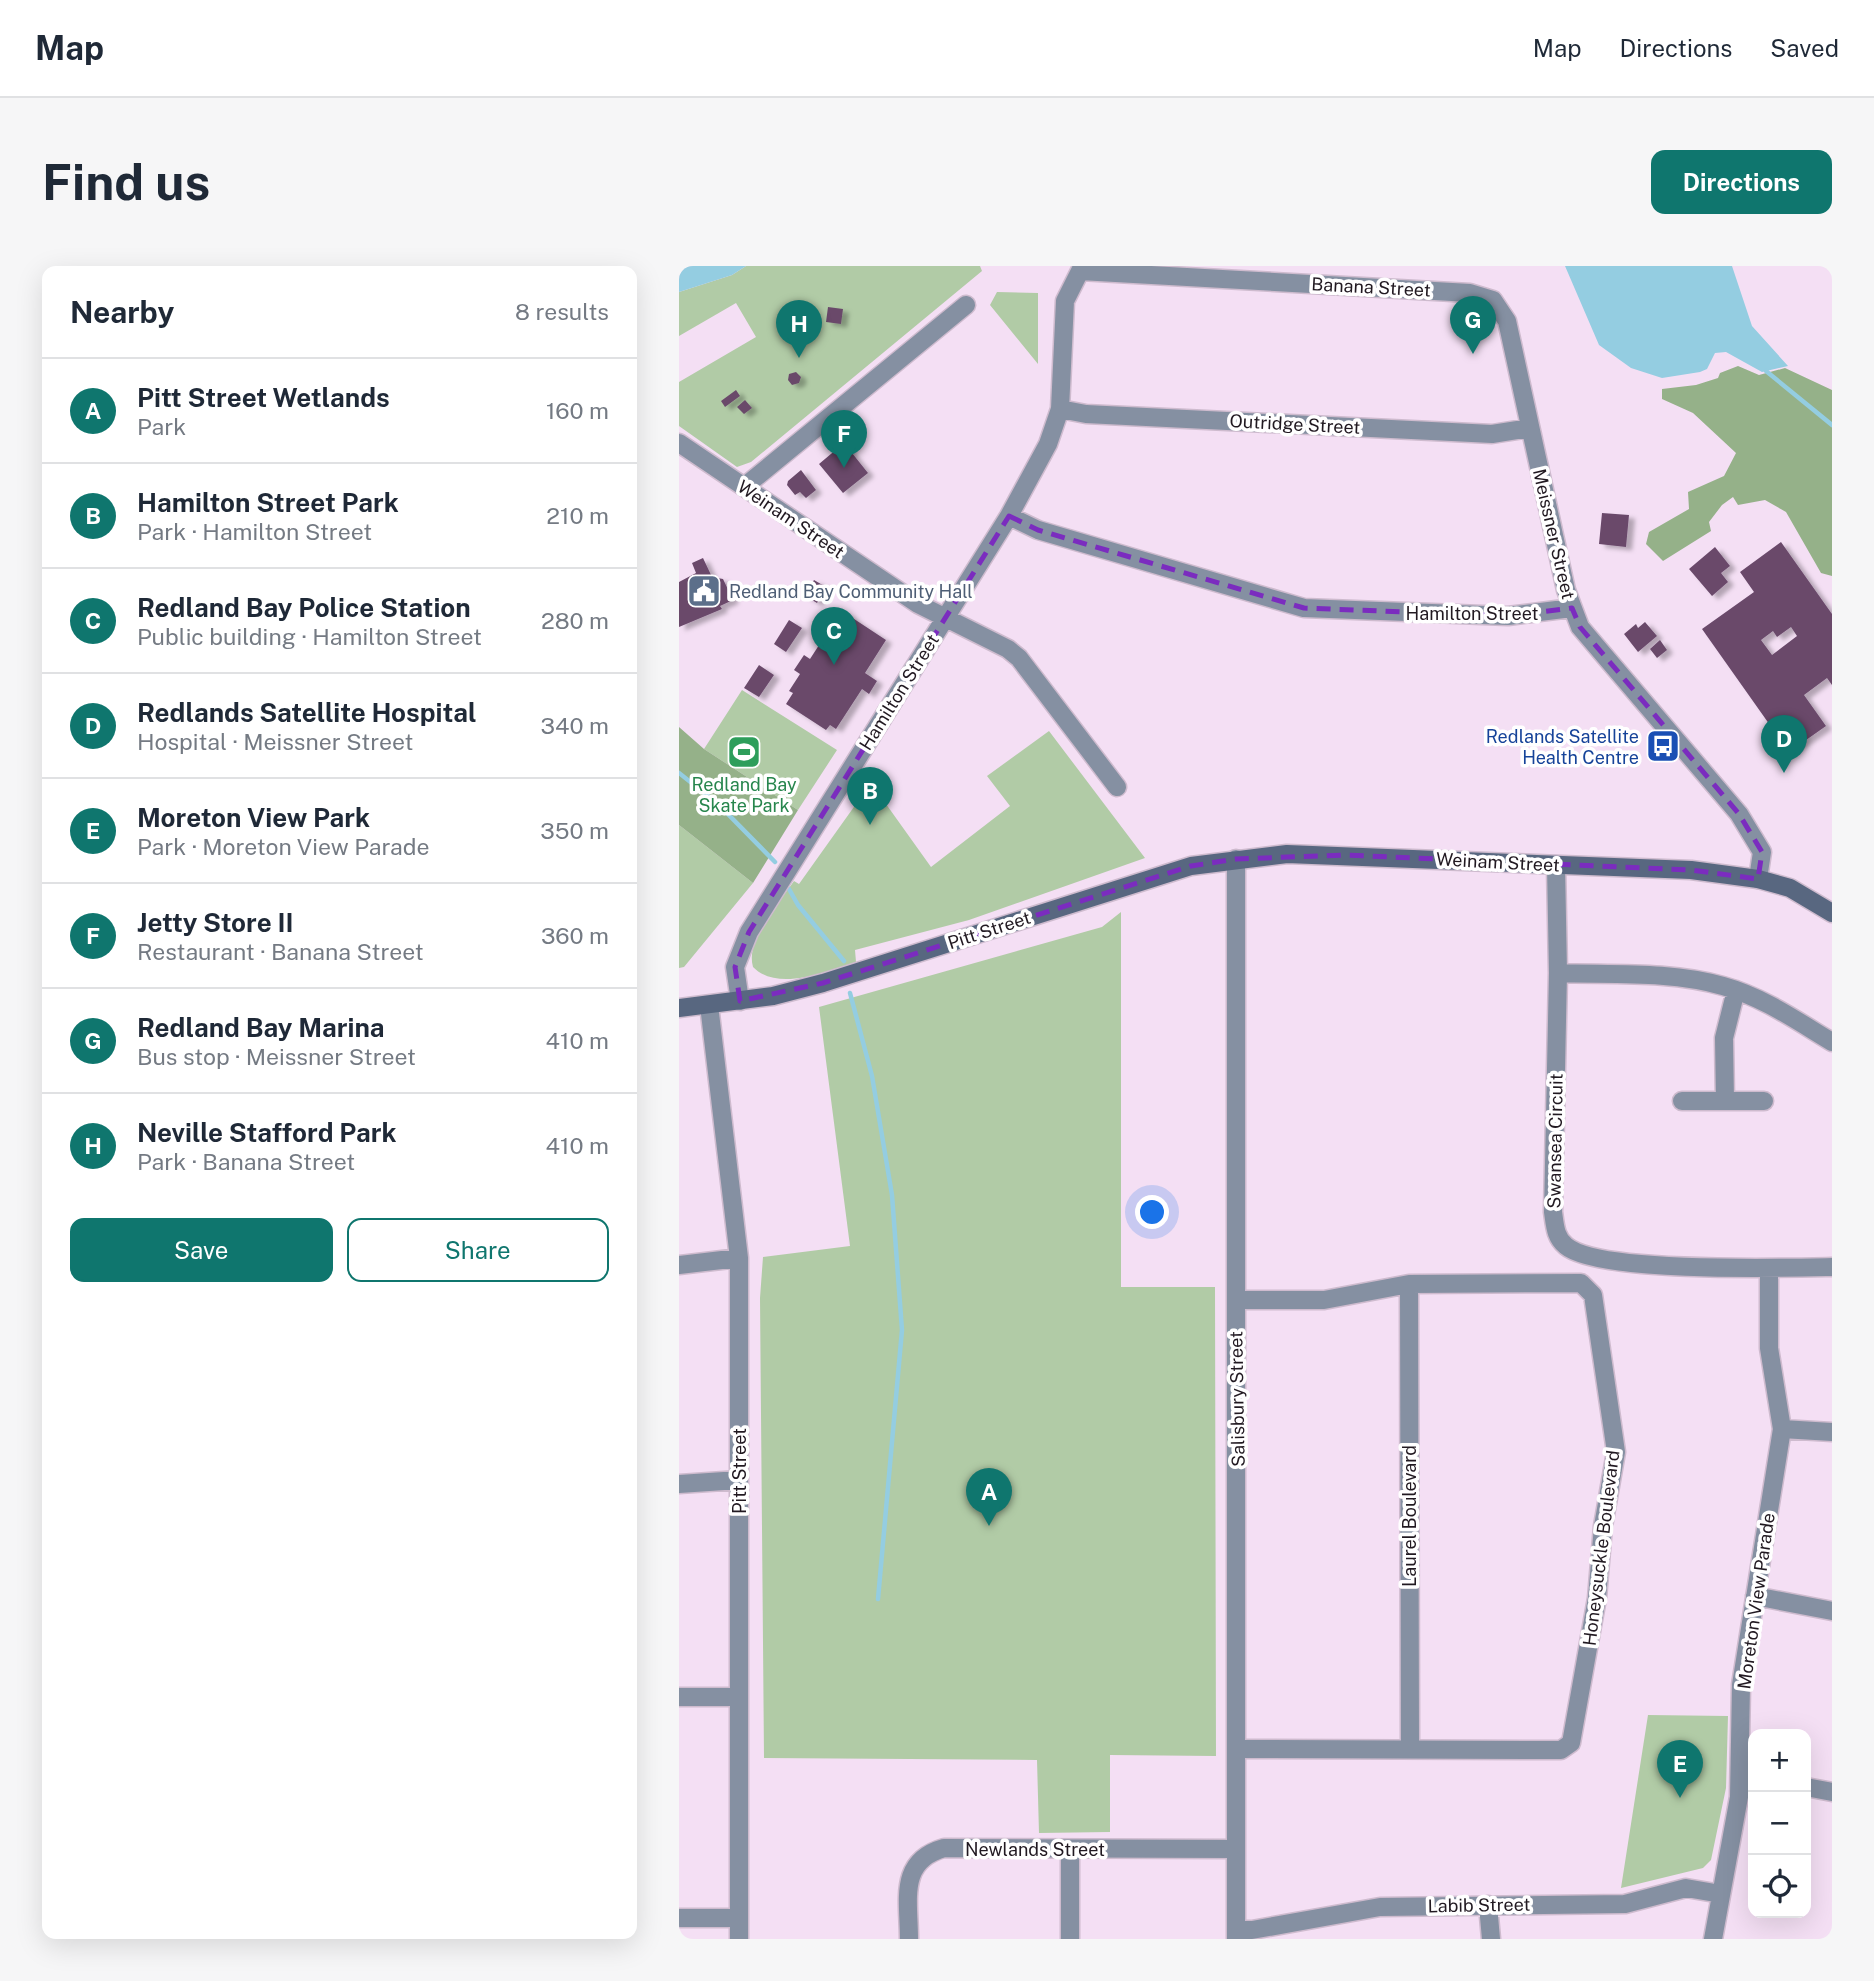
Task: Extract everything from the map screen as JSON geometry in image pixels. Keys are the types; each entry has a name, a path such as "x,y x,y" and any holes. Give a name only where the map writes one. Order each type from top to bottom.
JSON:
{"street":[{"name":"Banana Street","path":"1080,271 1470,293 1493,300"},
{"name":"Hamilton Street","path":"740,1001 735,967 749,932 1009,516 1048,443 1060,409 1065,301 1080,271"},
{"name":"Meissner Street","path":"1493,300 1507,321 1572,608 1580,627 1739,814 1758,841 1762,852 1758,879"},
{"path":"744,487 965,305"},
{"name":"Outridge Street","path":"1060,409 1086,414 1492,434 1530,428"},
{"name":"Weinam Street","path":"679,443 944,619 990,638 1019,658 1117,787"},
{"name":"Hamilton Street","path":"1009,516 1038,530 1304,608 1508,616 1572,608"},
{"name":"Weinam Street","path":"1236,859 1287,855 1345,855 1691,870 1758,879"},
{"name":"Pitt Street","path":"740,1001 823,983 1178,869 1236,859"},
{"name":"Salisbury Street","path":"1236,859 1236,1934"},
{"name":"Swansea Circuit","path":"1556,864 1558,973 1553,1212 1555,1231 1563,1244 1588,1256 1652,1264 1832,1267"},
{"path":"1758,879 1790,888 1832,913"},
{"path":"1558,973 1680,979 1736,990 1771,1005 1832,1042"},
{"path":"1725,1101 1725,1029 1736,990"},
{"path":"679,1009 740,1001"},
{"name":"Pitt Street","path":"709,1005 739,1258 739,1939"},
{"path":"1682,1101 1764,1101"},
{"path":"679,1265 739,1258"},
{"name":"Moreton View Parade","path":"1713,1939 1747,1776 1741,1685 1782,1429 1769,1348 1769,1268"},
{"name":"Honeysuckle Boulevard","path":"1236,1300 1324,1300 1409,1285 1581,1283 1593,1295 1616,1452 1603,1526 1597,1598 1571,1743 1561,1750 1410,1748 1373,1752 1237,1749"},
{"name":"Laurel Boulevard","path":"1409,1285 1410,1748"},
{"path":"1782,1429 1832,1432"},
{"path":"679,1483 739,1480"},
{"path":"1755,1595 1832,1611"},
{"path":"679,1697 738,1697"},
{"path":"1811,1788 1832,1792"},
{"name":"Newlands Street","path":"909,1939 909,1885 913,1865 928,1853 944,1848 1236,1849"},
{"path":"1070,1849 1070,1939"},
{"name":"Labib Street","path":"1236,1934 1380,1907 1625,1904 1686,1888 1721,1894"},
{"path":"1488,1905 1491,1939"},
{"path":"679,1918 739,1917"}],"highlighted area":[{"path":"1009,516 1038,530 1304,608 1508,616 1572,608 1580,627 1739,814 1762,852 1758,879 1691,870 1345,855 1236,859 1191,866 823,983 740,1001 735,967 749,932"}],"green space":[{"path":"746,266 980,266 982,271 751,462 737,467 679,426 679,382 756,337 736,303 679,336 679,292 732,275"},
{"path":"997,292 1038,293 1038,364 990,305"},
{"path":"1738,366 1759,375 1785,368 1832,390 1832,576 1821,573 1786,512 1765,500 1738,505 1733,497 1722,505 1709,522 1711,531 1663,561 1646,544 1649,532 1689,509 1688,492 1724,476 1736,453 1693,413 1662,399 1662,389 1696,385 1718,378 1720,373"},
{"path":"742,690 837,750 798,810 704,749"},
{"path":"679,727 704,749 798,810 753,883 679,825"},
{"path":"1049,731 1145,858 969,920 855,950 856,962 817,975 775,978 753,967 754,945 765,922 794,881 799,884 871,783 931,867 1010,806 987,776"},
{"path":"679,825 753,883 684,967 679,968"},
{"path":"1121,912 1121,1287 1215,1287 1216,1756 1110,1755 1110,1832 1039,1833 1037,1760 764,1758 760,1298 763,1257 850,1246 819,1007 1102,927"},
{"path":"1648,1715 1728,1716 1726,1788 1711,1860 1703,1868 1621,1888"}],"water":[{"path":"679,266 746,266 732,275 679,292"},
{"path":"1565,266 1732,266 1752,326 1788,366 1762,372 1726,352 1715,353 1707,369 1700,372 1662,378 1631,368 1599,345"}],"building":[{"path":"828,307 843,309 841,324 826,322"},
{"path":"796,372 801,377 799,383 792,385 788,380 789,374"},
{"path":"736,390 740,396 725,407 721,401"},
{"path":"745,400 752,408 744,414 737,407"},
{"path":"844,443 868,473 843,493 819,464"},
{"path":"801,470 816,490 806,498 800,492 795,495 787,485"},
{"path":"1602,513 1629,515 1626,547 1599,544"},
{"path":"1781,542 1832,614 1832,685 1827,678 1804,695 1826,726 1789,752 1702,629 1754,592 1740,572","holes":["1791,627 1797,636 1772,655 1761,640 1773,631 1777,637"]},
{"path":"1715,547 1730,566 1721,573 1728,582 1712,596 1689,569"},
{"name":"Redland Bay Community Hall","path":"703,558 712,577 723,579 733,600 720,606 722,609 679,627 679,582 696,573 692,563"},
{"path":"814,580 826,587 817,603 804,595"},
{"path":"829,609 842,618 845,613 886,640 865,673 877,681 869,694 862,689 836,729 830,725 826,730 786,704 793,693 789,691 800,674 794,670 804,655 810,659 821,642 812,636"},
{"path":"789,620 802,628 786,652 774,644"},
{"path":"1645,622 1657,636 1638,652 1624,634 1636,624 1638,628"},
{"path":"1660,640 1667,650 1657,658 1650,649"},
{"path":"759,665 774,675 759,697 744,688"}],"waterway":[{"path":"1766,371 1832,425"},
{"path":"679,773 718,804 775,862"},
{"path":"789,889 798,905 844,961"},
{"path":"850,993 872,1076 892,1195 902,1330 878,1599"}],"place":[{"name":"Redland Bay Marina","path":"1473,354"},
{"name":"Neville Stafford Park","path":"799,358"},
{"name":"Jetty Store II","path":"844,468"},
{"name":"Redland Bay Community Hall","path":"704,591"},
{"name":"Redland Bay Police Station","path":"834,665"},
{"name":"Redlands Satellite Health Centre","path":"1663,746"},
{"name":"Redland Bay Skate Park","path":"744,752"},
{"name":"Redlands Satellite Hospital","path":"1784,773"},
{"name":"Hamilton Street Park","path":"870,825"},
{"name":"Pitt Street Wetlands","path":"989,1526"},
{"name":"Moreton View Park","path":"1680,1798"}]}
